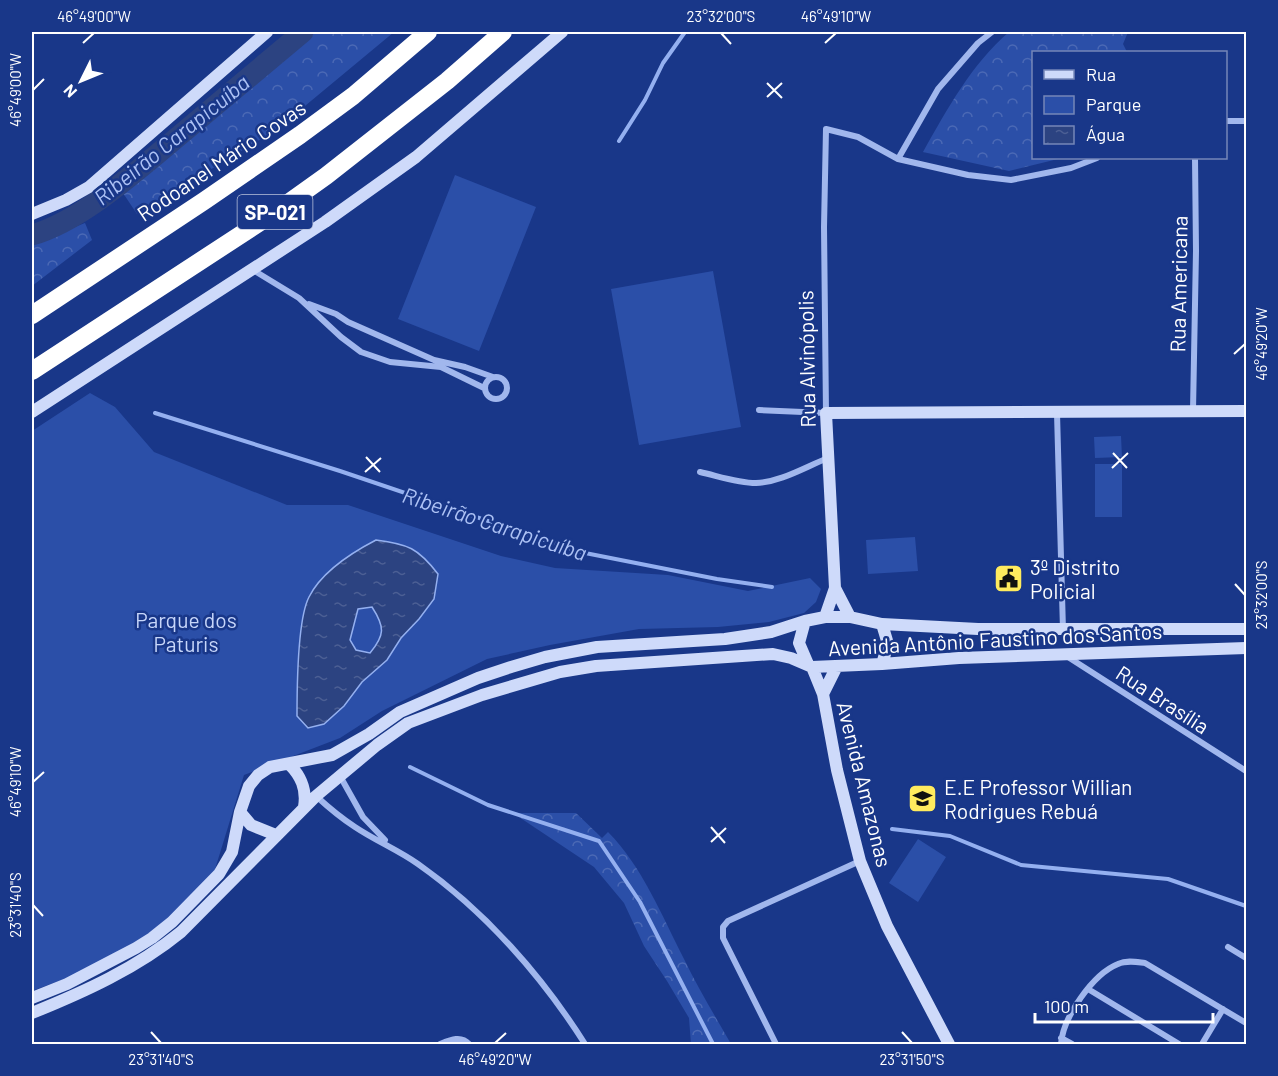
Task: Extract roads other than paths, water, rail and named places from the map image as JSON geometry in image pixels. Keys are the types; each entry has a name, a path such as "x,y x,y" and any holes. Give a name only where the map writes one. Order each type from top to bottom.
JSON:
{"highway":[{"name":"Rodoanel Mário Covas","path":"32,315 300,135 353,96 428,32"},
{"name":"SP-021","path":"32,371 277,211 326,176 447,81 503,32"}],"main road":[{"path":"32,214 66,200 89,187 267,32"},
{"path":"32,412 325,222 416,156 562,32"},
{"path":"826,413 1246,411"},
{"name":"Rua Alvinópolis","path":"826,413 836,588 850,617"},
{"name":"Rua Alvinópolis","path":"825,617 836,588"},
{"name":"Avenida Antônio Faustino dos Santos","path":"32,998 67,984 136,948 172,922 219,874 232,852 240,812 249,786 258,775 270,767 332,755 361,739 400,712 419,703 477,678 545,657 597,647 725,639 771,632 825,617 850,617 882,624 978,629 1246,629"},
{"name":"Avenida Amazonas","path":"805,621 798,643 823,694 837,770 860,861 887,926 949,1044"},
{"path":"882,624 888,644 882,664"},
{"name":"Avenida Antônio Faustino dos Santos","path":"32,1013 72,996 160,949 181,932 316,796 377,745 408,723 446,707 537,677 596,666 773,654 810,666 837,666 1063,653 1246,648"},
{"name":"Avenida Amazonas","path":"823,694 837,666"},
{"path":"289,764 297,772 302,782 305,792 304,807"},
{"path":"240,812 251,825 276,835"}],"street":[{"path":"992,32 959,63 938,89 898,159 968,175 1011,180 1071,168 1094,159"},
{"path":"1227,121 1246,121"},
{"name":"Rua Alvinópolis","path":"826,413 824,227 826,129 858,137 898,159"},
{"name":"Rua Americana","path":"1193,411 1195,159"},
{"path":"253,269 305,303 341,337 361,352 390,362 441,367 484,388 490,398 497,400 504,397 507,390 506,383 501,378 434,360 348,322 336,314 305,303"},
{"path":"484,388 487,381 493,377"},
{"path":"759,410 826,413"},
{"path":"1057,413 1063,630"},
{"path":"700,472 760,483 781,478 828,457"},
{"name":"Rua Brasília","path":"1063,653 1246,771"},
{"path":"340,776 363,817 390,845"},
{"path":"316,796 356,828 390,845 456,892 488,923 548,991 585,1044"},
{"path":"776,1044 723,938 723,927 728,921 860,861"},
{"path":"1228,946 1246,958"},
{"path":"1072,1044 1061,1041 1073,1011 1104,971 1128,961 1145,963 1246,1023"},
{"path":"1088,989 1179,1044"},
{"path":"1202,1044 1223,1009"},
{"path":"440,1044 458,1038 466,1042"}],"water":[{"path":"376,540 412,549 424,558 438,574 434,599 401,638 387,660 362,682 344,706 324,724 308,728 297,716 298,655 305,608 309,597 329,571","holes":["372,607 382,631 370,653 356,650 350,640 358,609"]}],"waterway":[{"name":"Ribeirão Carapicuíba","path":"32,235 70,218 109,192 147,163 303,32"},
{"path":"619,141 645,100 663,63 685,32"},
{"name":"Ribeirão Carapicuíba","path":"155,413 340,471 580,552 717,579 772,587"},
{"path":"410,767 488,805 599,841 640,902 713,1044"},
{"path":"892,829 950,836 1021,865 1168,879 1246,906"}],"place":[{"name":"3º Distrito Policial","path":"1009,578"},
{"name":"E.E Professor Willian Rodrigues Rebuá","path":"923,798"}],"park label":[{"name":"Parque dos Paturis","path":"186,631"}]}
